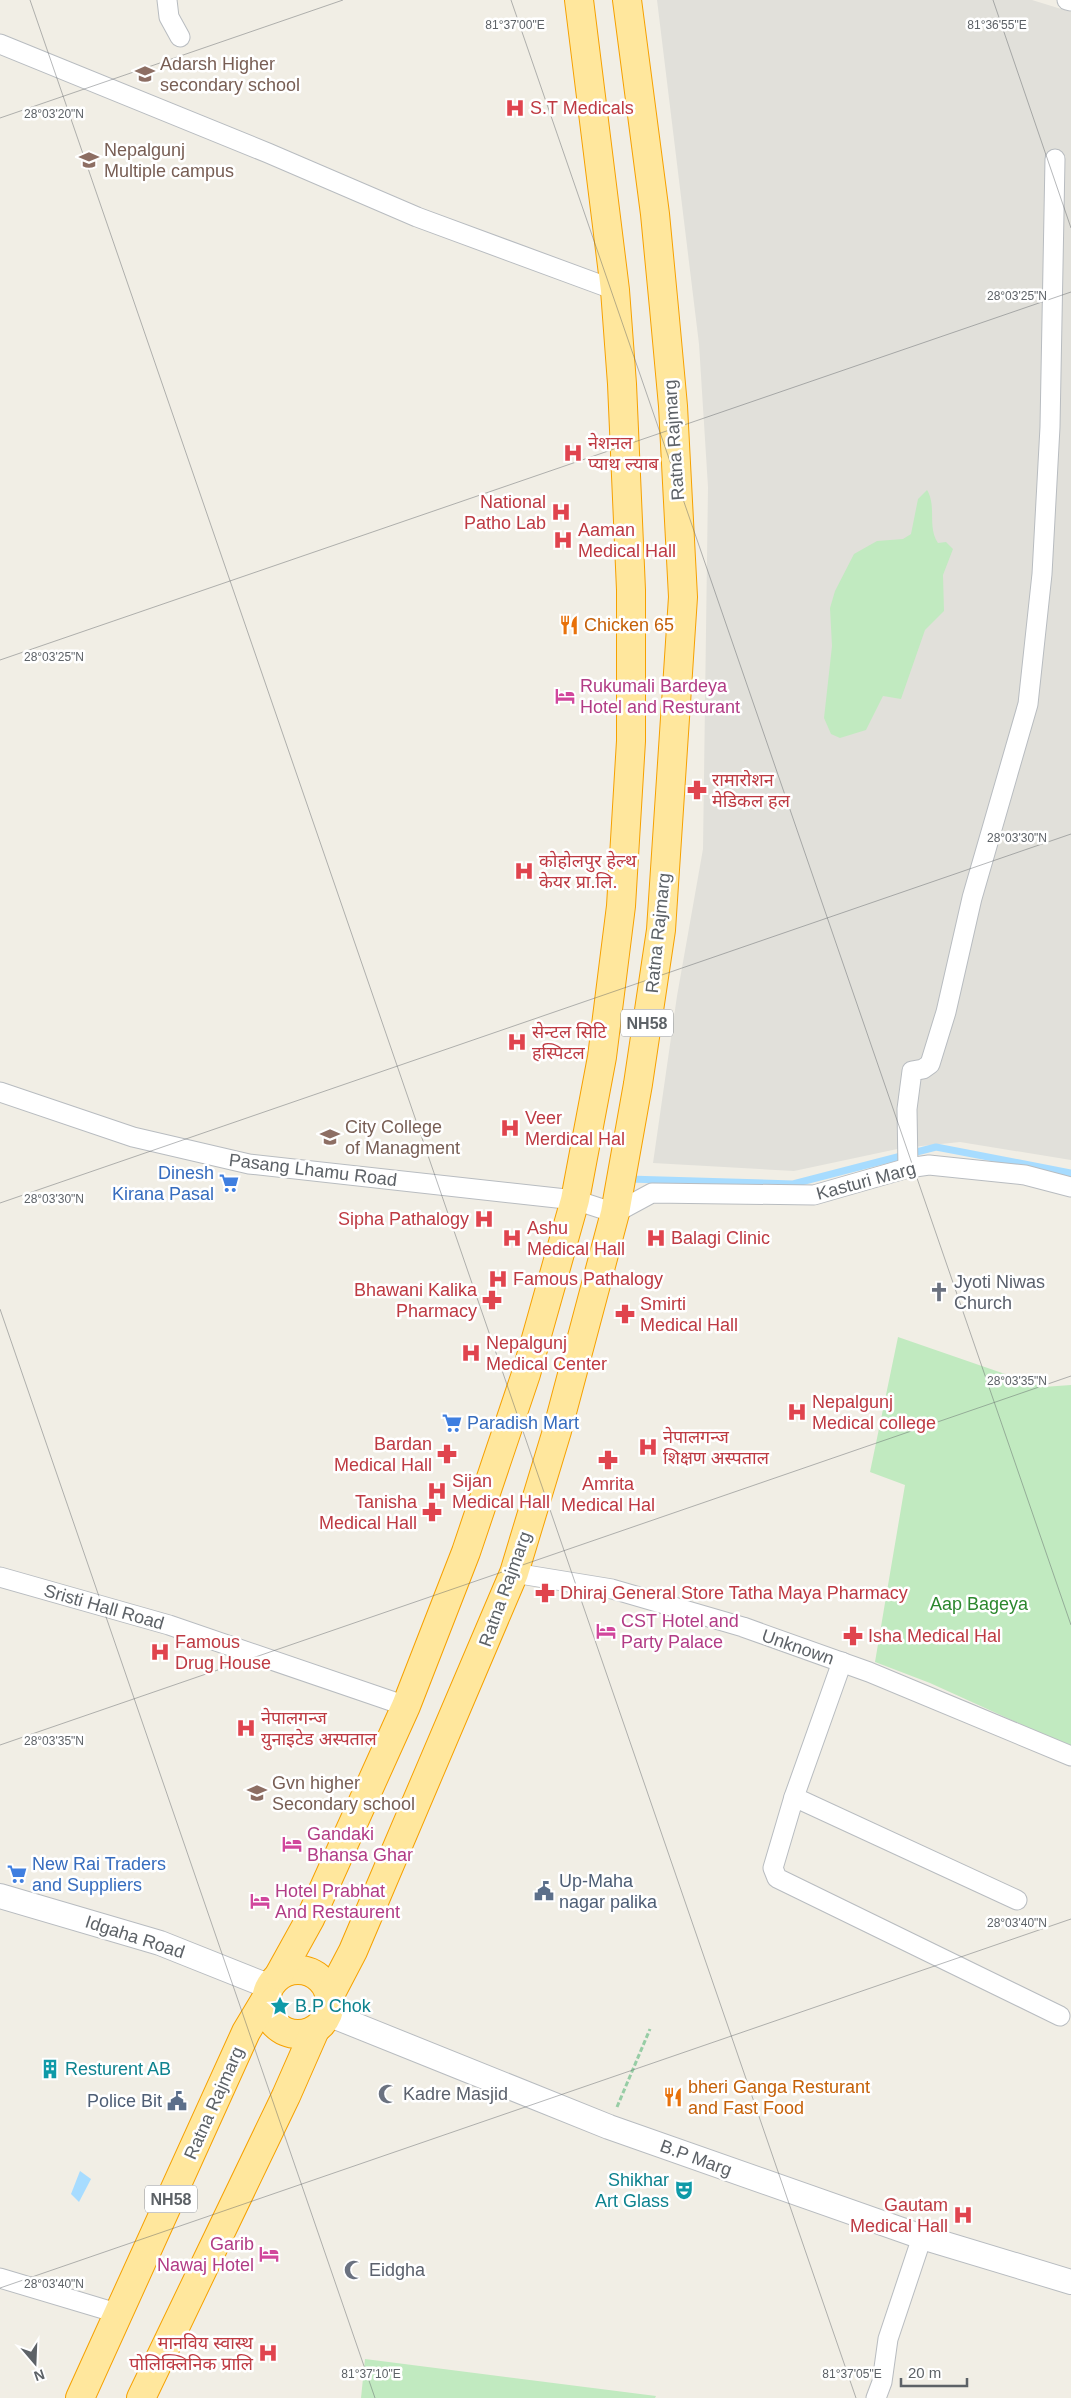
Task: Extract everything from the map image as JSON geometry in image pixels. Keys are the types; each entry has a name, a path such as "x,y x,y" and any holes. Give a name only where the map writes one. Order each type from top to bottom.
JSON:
{"highway":[{"name":"Ratna Rajmarg","path":"80,2398 120,2314 246,2032 310,1919 406,1706 466,1552 517,1402 575,1200 602,1057 621,906 631,741 631,590 622,384 615,290 579,0"},
{"name":"Ratna Rajmarg","path":"141,2398 286,2096 353,1951 514,1573 557,1431 615,1213 638,1084 660,930 683,597 673,406 664,308 655,214 627,0"},
{"path":"294,1969 309,1971 322,1979 324,2013 296,2034 278,2028 268,2017 271,1988 294,1969"}],"street":[{"path":"166,0 169,17 180,38"},
{"path":"1067,0 1071,2"},
{"path":"0,44 268,153 417,217 615,290"},
{"path":"908,1168 907,1109 912,1071 923,1069 930,1064 946,1012 972,898 1028,704 1042,574 1050,427 1055,159"},
{"name":"Pasang Lhamu Road","path":"0,1092 133,1137 248,1164 575,1200"},
{"name":"Kasturi Marg","path":"615,1213 652,1193 814,1195 908,1168 929,1165 1025,1175 1071,1187"},
{"path":"575,1200 615,1213"},
{"name":"Unknown","path":"514,1573 612,1589 743,1628 842,1662 1071,1756"},
{"name":"Sristi Hall Road","path":"0,1577 169,1625 406,1706"},
{"path":"842,1662 794,1797 773,1868 777,1878 1060,2016"},
{"path":"794,1797 1017,1900"},
{"name":"Idgaha Road","path":"0,1896 160,1943 271,1988"},
{"name":"B.P Marg","path":"324,2013 609,2126 922,2237 1071,2282"},
{"path":"876,2398 882,2382 888,2339 922,2237"},
{"path":"0,2278 120,2314"}],"path":[{"path":"609,2126 650,2029"}],"shaded area":[{"path":"657,0 1032,0 1071,12 1071,1160 960,1142 902,1148 794,1171 653,1163 677,996 703,849 708,487 699,344"}],"green space":[{"path":"927,490 930,496 935,537 938,543 946,542 953,549 943,575 944,611 925,630 901,699 883,696 866,730 840,738 831,734 824,718 832,646 830,608 835,591 854,554 877,541 903,539 911,534 918,499"},
{"name":"Aap Bageya","path":"898,1337 1043,1387 1071,1385 1071,1747 930,1683 875,1662 905,1485 870,1472"},
{"path":"365,2359 656,2396 655,2398 361,2398"}],"water":[{"path":"80,2171 91,2179 79,2202 71,2194"}],"waterway":[{"path":"628,1179 793,1184 936,1147 1071,1173"}],"place":[{"name":"Adarsh Higher secondary school","path":"145,74"},
{"name":"S.T Medicals","path":"515,108"},
{"name":"Nepalgunj Multiple campus","path":"89,160"},
{"name":"नेशनल प्याथ ल्याब","path":"573,453"},
{"name":"National Patho Lab","path":"561,512"},
{"name":"Aaman Medical Hall","path":"563,540"},
{"name":"Chicken 65","path":"569,625"},
{"name":"Rukumali Bardeya Hotel and Resturant","path":"565,696"},
{"name":"रामारोशन मेडिकल हल","path":"697,790"},
{"name":"काेहाेलपुर हेल्थ केयर प्रा.लि.","path":"524,871"},
{"name":"सेन्टल सिटि हस्पिटल","path":"517,1042"},
{"name":"Veer Merdical Hal","path":"510,1128"},
{"name":"City College of Managment","path":"330,1137"},
{"name":"Dinesh Kirana Pasal","path":"229,1183"},
{"name":"Sipha Pathalogy","path":"484,1219"},
{"name":"Ashu Medical Hall","path":"512,1238"},
{"name":"Balagi Clinic","path":"656,1238"},
{"name":"Famous Pathalogy","path":"498,1279"},
{"name":"Jyoti Niwas Church","path":"939,1292"},
{"name":"Bhawani Kalika Pharmacy","path":"492,1300"},
{"name":"Smirti Medical Hall","path":"625,1314"},
{"name":"Nepalgunj Medical Center","path":"471,1353"},
{"name":"Nepalgunj Medical college","path":"797,1412"},
{"name":"Paradish Mart","path":"452,1423"},
{"name":"नेपालगन्ज शिक्षण अस्पताल","path":"648,1447"},
{"name":"Bardan Medical Hall","path":"447,1454"},
{"name":"Amrita Medical Hal","path":"608,1460"},
{"name":"Sijan Medical Hall","path":"437,1491"},
{"name":"Tanisha Medical Hall","path":"432,1512"},
{"name":"Dhiraj General Store Tatha Maya Pharmacy","path":"545,1593"},
{"name":"CST Hotel and Party Palace","path":"606,1631"},
{"name":"Isha Medical Hal","path":"853,1636"},
{"name":"Famous Drug House","path":"160,1652"},
{"name":"नेपालगन्ज युनाइटेड अस्पताल","path":"246,1728"},
{"name":"Gvn higher Secondary school","path":"257,1793"},
{"name":"Gandaki Bhansa Ghar","path":"292,1844"},
{"name":"New Rai Traders and Suppliers","path":"17,1874"},
{"name":"Up-Maha nagar palika","path":"544,1891"},
{"name":"Hotel Prabhat And Restaurent","path":"260,1901"},
{"name":"B.P Chok","path":"280,2006"},
{"name":"Resturent AB","path":"50,2069"},
{"name":"Kadre Masjid","path":"388,2094"},
{"name":"bheri Ganga Resturant and Fast Food","path":"673,2097"},
{"name":"Police Bit","path":"177,2101"},
{"name":"Shikhar Art Glass","path":"684,2190"},
{"name":"Gautam Medical Hall","path":"963,2215"},
{"name":"Garib Nawaj Hotel","path":"269,2254"},
{"name":"Eidgha","path":"354,2270"},
{"name":"मानविय स्वास्थ पोलिक्लिनिक प्रालि","path":"268,2353"}]}
